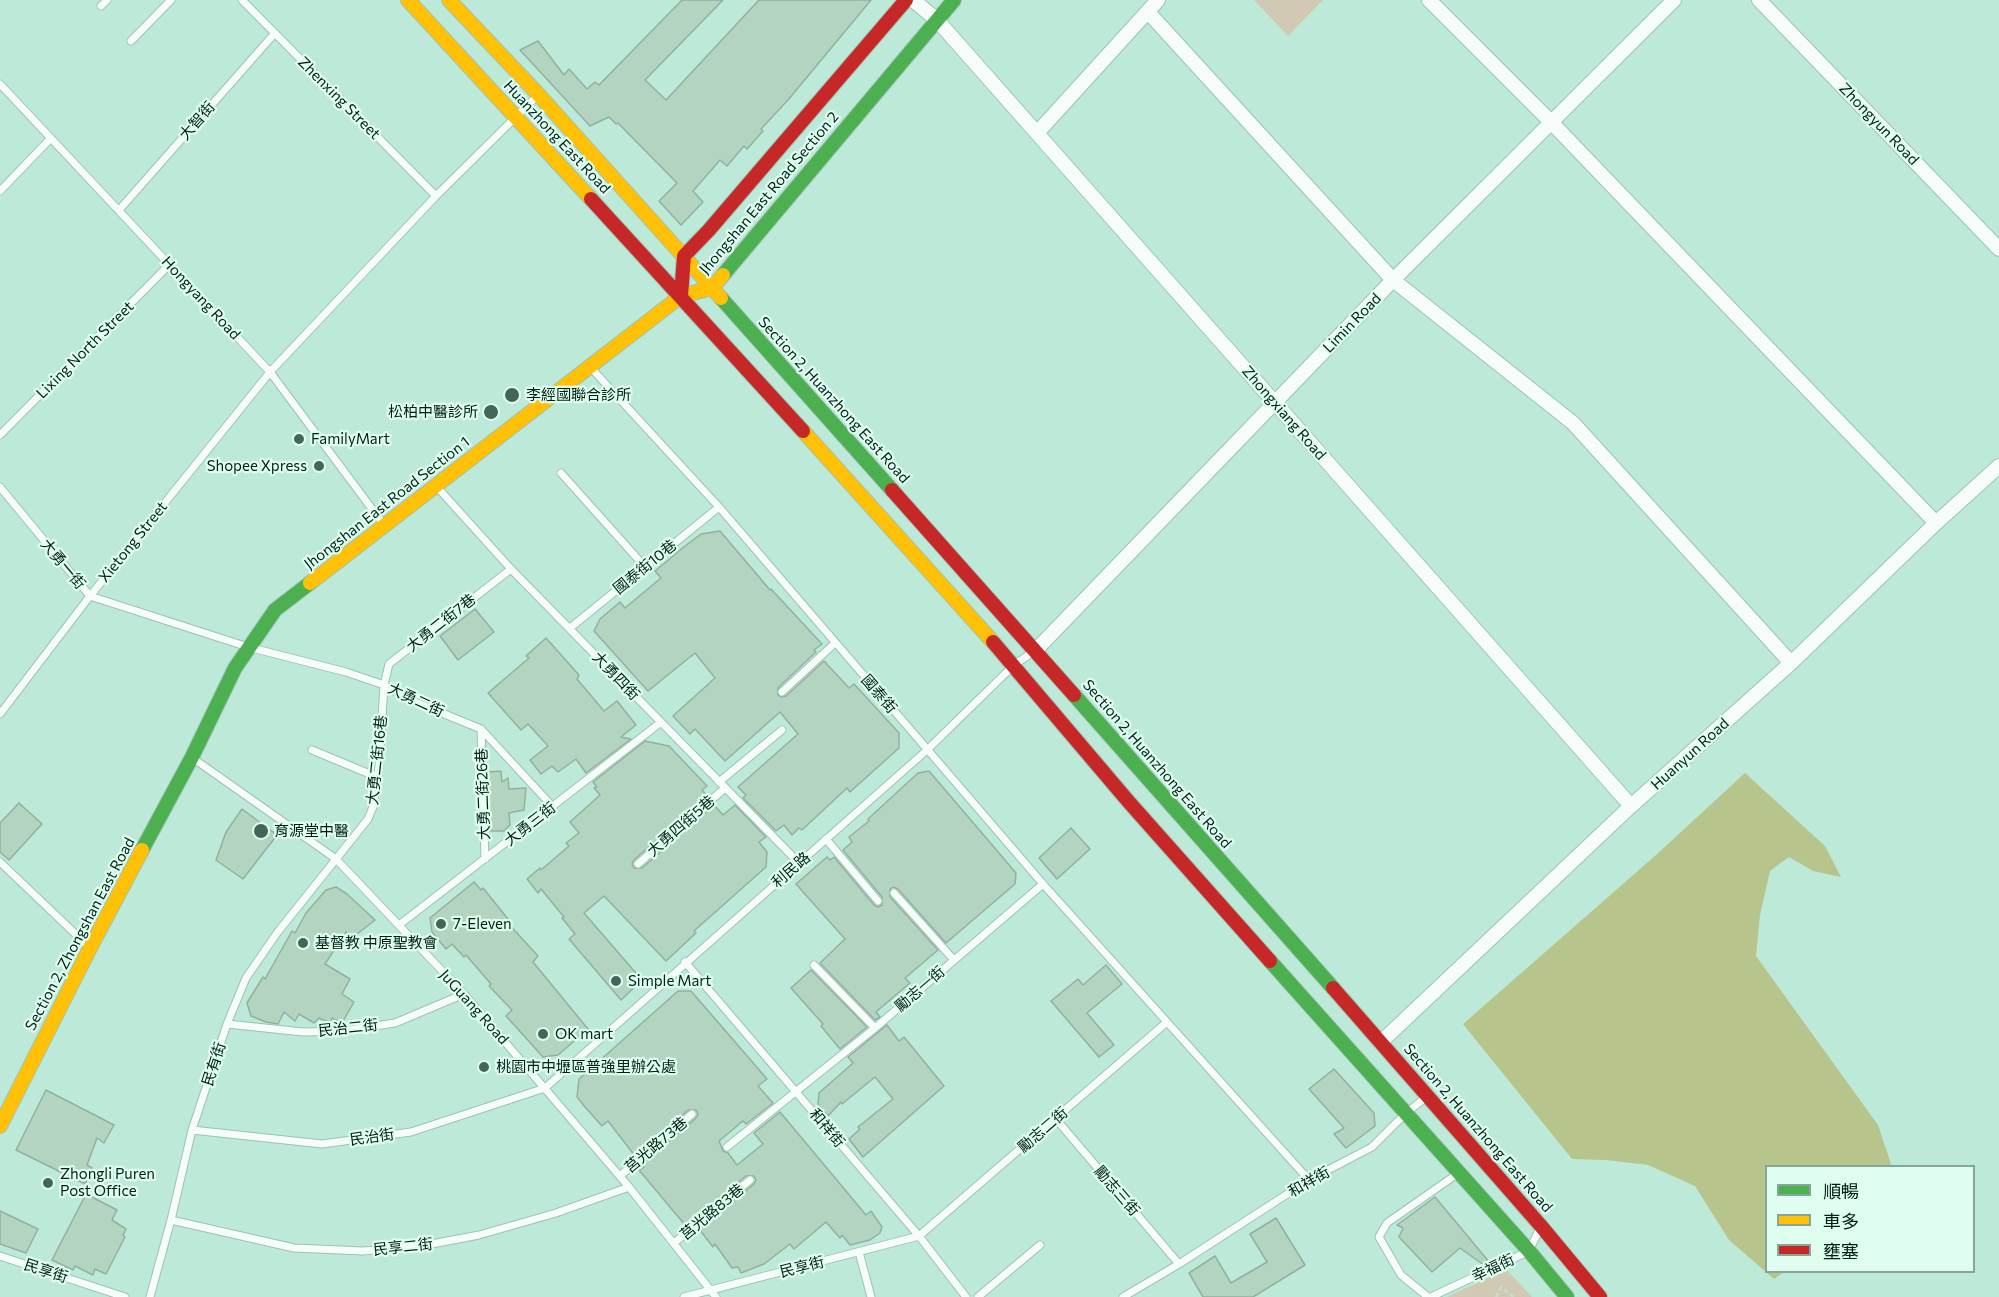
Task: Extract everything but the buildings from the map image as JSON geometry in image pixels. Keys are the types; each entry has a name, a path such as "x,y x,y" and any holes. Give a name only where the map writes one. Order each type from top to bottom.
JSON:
{"street":[{"name":"Huanzhong East Road","path":"408,0 681,296"},
{"name":"Huanzhong East Road","path":"449,0 538,94 684,256"},
{"name":"Jhongshan East Road Section 2","path":"906,0 709,230 684,256 681,296 712,288 954,0"},
{"name":"Zhongxiang Road","path":"913,0 937,20 1631,806"},
{"path":"1037,133 1158,0"},
{"path":"1428,0 1551,122 1936,523"},
{"name":"Limin Road","path":"1035,651 1393,280 1674,0"},
{"name":"Zhongyun Road","path":"1759,0 1999,249"},
{"path":"1148,12 1393,280 1573,423 1791,663"},
{"name":"Section 2, Huanzhong East Road","path":"684,256 1381,1042 1541,1226 1599,1297"},
{"path":"681,296 1014,665 1128,801 1529,1251 1567,1297"},
{"name":"Jhongshan East Road Section 1","path":"192,758 235,668 275,610 386,527 681,296"},
{"name":"Huanyun Road","path":"1381,1042 1631,806 1791,663 1936,523 1999,466"},
{"name":"Section 2, Zhongshan East Road","path":"0,1126 90,948 192,758"}],"lane":[{"path":"101,6 107,0"},
{"path":"131,41 171,0"},
{"name":"Zhenxing Street","path":"242,0 436,196"},
{"name":"大智街","path":"120,209 275,33"},
{"name":"Hongyang Road","path":"0,84 120,209 270,372 386,527"},
{"path":"270,372 436,196 538,94"},
{"path":"0,191 50,138"},
{"name":"Lixing North Street","path":"0,435 170,264"},
{"name":"國泰街","path":"591,367 720,507 1043,884 1310,1180"},
{"name":"Xietong Street","path":"0,714 90,596 270,372"},
{"path":"561,473 645,567"},
{"name":"大勇一街","path":"0,487 90,596 248,647"},
{"name":"大勇四街","path":"436,487 511,569 799,863"},
{"name":"國泰街10巷","path":"570,628 720,507"},
{"name":"大勇二街7巷","path":"384,685 389,664 511,569"},
{"path":"782,692 835,643"},
{"name":"大勇二街","path":"248,647 346,672 384,685 410,700 481,729 553,807"},
{"name":"利民路","path":"545,1088 927,750 1014,665 1035,651"},
{"name":"大勇二街16巷","path":"336,859 368,819 373,807 384,685"},
{"name":"大勇三街","path":"399,925 660,723"},
{"name":"大勇二街26巷","path":"481,729 485,859"},
{"path":"719,782 782,730"},
{"path":"312,750 377,777"},
{"name":"JuGuang Road","path":"192,758 336,859 464,994 620,1176 714,1294"},
{"name":"大勇四街5巷","path":"638,864 725,788"},
{"path":"826,839 878,901"},
{"name":"民有街","path":"150,1297 192,1130 227,1024 246,978 277,933 336,859"},
{"path":"0,862 90,948"},
{"name":"勵志一街","path":"727,1147 875,1028 1043,884"},
{"path":"894,893 954,960"},
{"name":"和祥街","path":"685,962 919,1236 966,1297"},
{"path":"814,965 875,1028"},
{"name":"民治二街","path":"227,1024 303,1032 343,1031 395,1023 464,994"},
{"name":"勵志二街","path":"919,1236 1167,1022"},
{"name":"民治街","path":"192,1130 322,1144 411,1132 545,1088"},
{"name":"和祥街","path":"1124,1297 1310,1180 1372,1147 1427,1096"},
{"name":"莒光路73巷","path":"620,1176 692,1114"},
{"name":"勵志三街","path":"1056,1119 1179,1264"},
{"path":"1430,1297 1401,1275 1379,1237 1387,1223 1459,1173"},
{"name":"莒光路83巷","path":"674,1243 750,1180"},
{"name":"民享二街","path":"171,1220 294,1248 363,1251 421,1246 479,1235 556,1213 629,1187"},
{"name":"幸福街","path":"1430,1297 1529,1251 1541,1226"},
{"name":"民享街","path":"684,1297 714,1294 919,1236"},
{"path":"978,1297 1040,1245"},
{"path":"859,1252 871,1297"},
{"name":"民享街","path":"0,1256 126,1297"}],"path":[{"path":"1496,1297 1502,1287 1514,1297"}],"shaded area":[{"path":"1254,0 1323,0 1288,36"},
{"path":"1745,773 1825,846 1841,877 1813,871 1789,857 1770,871 1760,915 1756,956 1878,1125 1891,1164 1765,1165 1765,1271 1729,1240 1695,1186 1648,1165 1572,1159 1463,1024 1656,855"},
{"path":"1508,1271 1532,1297 1447,1297 1487,1278"},
{"path":"1767,1273 1783,1273 1774,1279"}],"traffic: fast":[{"path":"723,275 954,0"},
{"path":"721,298 892,490"},
{"path":"142,850 192,757 235,668 275,610 310,583"},
{"path":"1074,695 1333,988"},
{"path":"1270,961 1529,1251 1567,1297"}],"traffic: slow":[{"path":"408,0 591,199"},
{"path":"449,0 538,94 721,298"},
{"path":"310,583 681,296 712,288 723,275"},
{"path":"803,431 993,642"},
{"path":"0,1126 142,850"}],"traffic: jam":[{"path":"681,296 684,256 709,230 906,0"},
{"path":"591,199 803,431"},
{"path":"892,490 1074,695"},
{"path":"993,642 1128,801 1270,961"},
{"path":"1333,988 1600,1297"}],"place":[{"name":"李經國聯合診所","path":"512,395"},
{"name":"松柏中醫診所","path":"491,412"},
{"name":"FamilyMart","path":"299,439"},
{"name":"Shopee Xpress","path":"319,466"},
{"name":"育源堂中醫","path":"261,831"},
{"name":"7-Eleven","path":"441,924"},
{"name":"基督教 中原聖教會","path":"303,943"},
{"name":"Simple Mart","path":"616,981"},
{"name":"OK mart","path":"543,1034"},
{"name":"桃園市中壢區普強里辦公處","path":"484,1067"},
{"name":"Zhongli Puren Post Office","path":"48,1183"}]}
